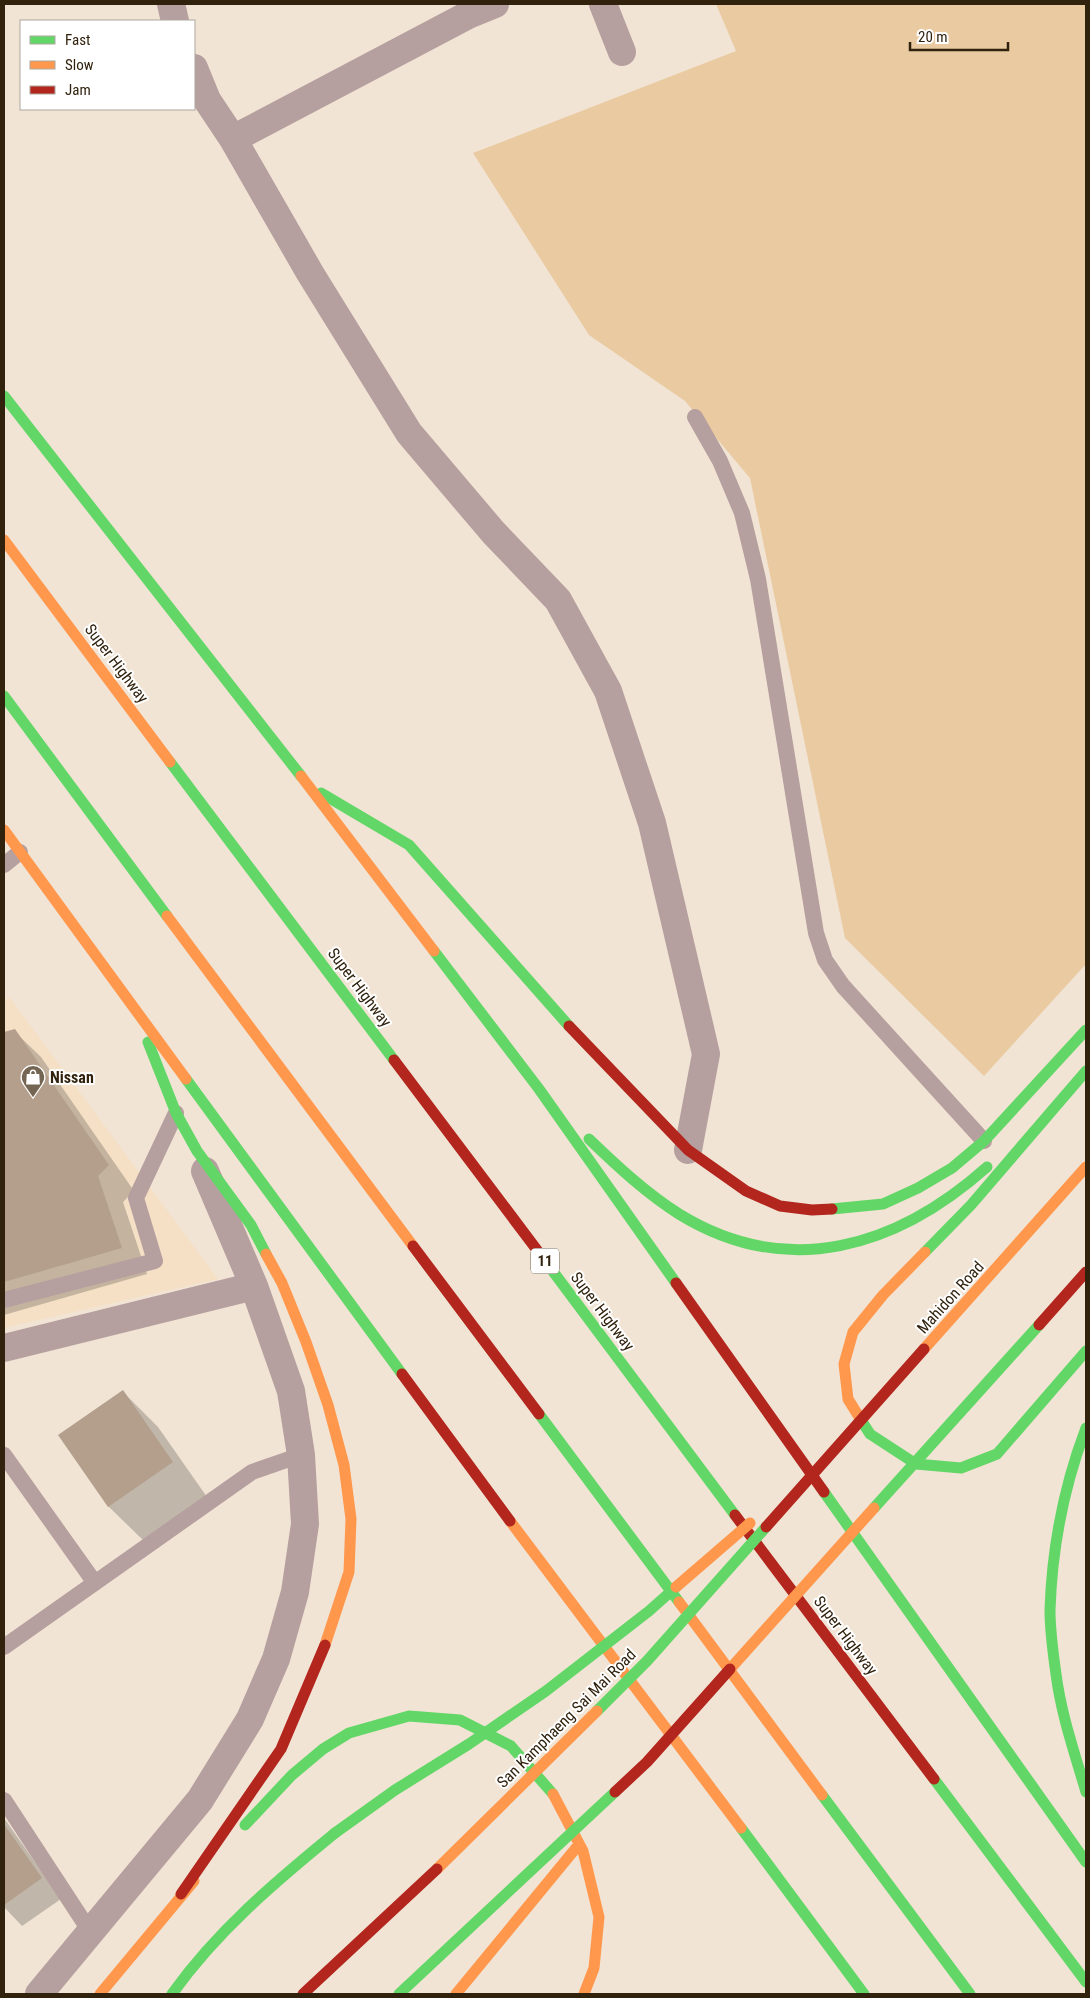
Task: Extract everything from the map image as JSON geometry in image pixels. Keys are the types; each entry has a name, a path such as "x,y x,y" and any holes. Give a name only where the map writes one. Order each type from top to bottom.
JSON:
{"main road":[{"path":"4,396 309,786 538,1089 1086,1862"},
{"name":"Super Highway","path":"4,540 1086,1982"},
{"path":"4,696 970,1994"},
{"path":"309,786 409,845 496,945 605,1065 688,1150 746,1191 780,1206 812,1210 849,1209 883,1204 918,1188 952,1168 984,1141 1086,1030"},
{"path":"4,830 526,1542 864,1994"},
{"path":"134,1007 176,1113 197,1152 251,1225 282,1283 306,1342 328,1406 344,1465 351,1519 349,1572 328,1636 281,1748 181,1894"},
{"path":"1086,1071 971,1205 882,1295 853,1332 844,1364 848,1399 870,1434 916,1464 961,1468 997,1454 1086,1351"},
{"path":"538,1089 629,1178 660,1202 695,1223 729,1237 772,1249 808,1250 856,1243 896,1229 935,1207 972,1180 1078,1082"},
{"name":"Mahidon Road","path":"836,1449 1086,1167"},
{"path":"456,1994 647,1762 893,1485 1086,1272"},
{"path":"1086,1428 1072,1465 1058,1530 1050,1611 1056,1676 1070,1737 1086,1792"},
{"path":"172,1994 183,1978 224,1931 276,1882 335,1833 395,1790 468,1744 546,1691 649,1611 836,1449"},
{"name":"San Kamphaeng Sai Mai Road","path":"303,1994 455,1852 647,1661 836,1449"},
{"path":"100,1994 181,1894 292,1775 322,1749 349,1733 409,1716 460,1720 511,1746 552,1792 583,1851 599,1917 594,1968 584,1994"},
{"path":"399,1994 647,1762"},
{"path":"752,1842 806,1935"}],"street":[{"path":"171,4 175,20"},
{"path":"233,139 468,15 495,4"},
{"path":"603,4 622,52"},
{"path":"195,70 207,100 233,139 310,273 409,433 493,532 558,600 608,691 652,823 706,1054 688,1150"},
{"path":"39,1994 200,1800 250,1719 276,1659 295,1592 305,1524 301,1455 291,1391 254,1286 197,1152"},
{"path":"4,1348 254,1286"}],"lane":[{"path":"695,417 720,461 742,513 756,569 816,933 826,960 843,986 984,1141"},
{"path":"4,865 20,852"},
{"path":"4,1300 155,1261 136,1198 176,1113"},
{"path":"4,1455 95,1583"},
{"path":"4,1647 252,1472 301,1455"},
{"path":"4,1800 91,1933"}],"shaded area":[{"path":"716,4 1086,4 1086,964 984,1076 845,938 750,478 685,401 589,335 473,153 736,51"},
{"path":"10,998 218,1279 4,1328 4,1000"}],"building":[{"name":"Nissan","path":"15,1029 109,1165 98,1176 122,1248 4,1282 4,1032"},
{"path":"123,1390 173,1462 108,1507 58,1435"},
{"path":"4,1824 42,1878 4,1905"}],"traffic: fast":[{"path":"4,396 301,776"},
{"path":"4,696 167,916"},
{"path":"170,762 394,1060"},
{"path":"321,793 409,845 569,1026"},
{"path":"434,951 539,1089 676,1283"},
{"path":"832,1209 883,1204 918,1188 952,1168 984,1141 1086,1030"},
{"path":"148,1042 176,1113 197,1151 251,1225 266,1254"},
{"path":"925,1252 971,1205 1086,1071"},
{"path":"186,1079 402,1374"},
{"path":"589,1139 643,1188 679,1214 720,1234 760,1246 801,1250 840,1246 879,1235 916,1218 952,1195 987,1167"},
{"path":"540,1254 735,1515"},
{"path":"874,1508 1039,1325"},
{"path":"861,1420 870,1434 916,1464 961,1468 997,1454 1086,1351"},
{"path":"539,1414 679,1602"},
{"path":"1086,1428 1071,1472 1060,1518 1053,1564 1050,1610 1058,1689 1086,1792"},
{"path":"824,1492 1086,1862"},
{"path":"597,1711 647,1661 766,1527"},
{"path":"335,1833 395,1790 469,1744 546,1691 649,1611 676,1587"},
{"path":"245,1825 292,1775 323,1749 349,1733 409,1716 460,1720 511,1746 553,1794"},
{"path":"934,1779 1086,1982"},
{"path":"399,1994 615,1792"},
{"path":"822,1795 970,1994"},
{"path":"741,1828 864,1994"},
{"path":"172,1994 208,1949 248,1908 335,1833"}],"traffic: slow":[{"path":"4,540 170,762"},
{"path":"301,776 434,951"},
{"path":"4,830 186,1079"},
{"path":"167,916 413,1246"},
{"path":"924,1349 1086,1167"},
{"path":"861,1420 848,1399 844,1364 853,1332 883,1295 925,1252"},
{"path":"266,1254 282,1283 306,1342 328,1405 344,1465 351,1519 349,1572 325,1645"},
{"path":"730,1669 874,1508"},
{"path":"510,1521 741,1828"},
{"path":"676,1587 750,1523"},
{"path":"679,1602 822,1795"},
{"path":"437,1869 597,1711"},
{"path":"553,1794 583,1851 599,1917 594,1968 584,1994"},
{"path":"456,1994 576,1848"},
{"path":"100,1994 194,1881"}],"traffic: jam":[{"path":"569,1026 688,1150 746,1191 780,1206 812,1210 832,1209"},
{"path":"394,1060 540,1254"},
{"path":"413,1246 539,1414"},
{"path":"1039,1325 1086,1272"},
{"path":"676,1283 824,1492"},
{"path":"766,1527 924,1349"},
{"path":"402,1374 510,1521"},
{"path":"735,1515 934,1779"},
{"path":"181,1894 281,1749 325,1645"},
{"path":"615,1792 647,1762 730,1669"},
{"path":"303,1994 437,1869"}],"place":[{"name":"Nissan","path":"33,1098"}]}
